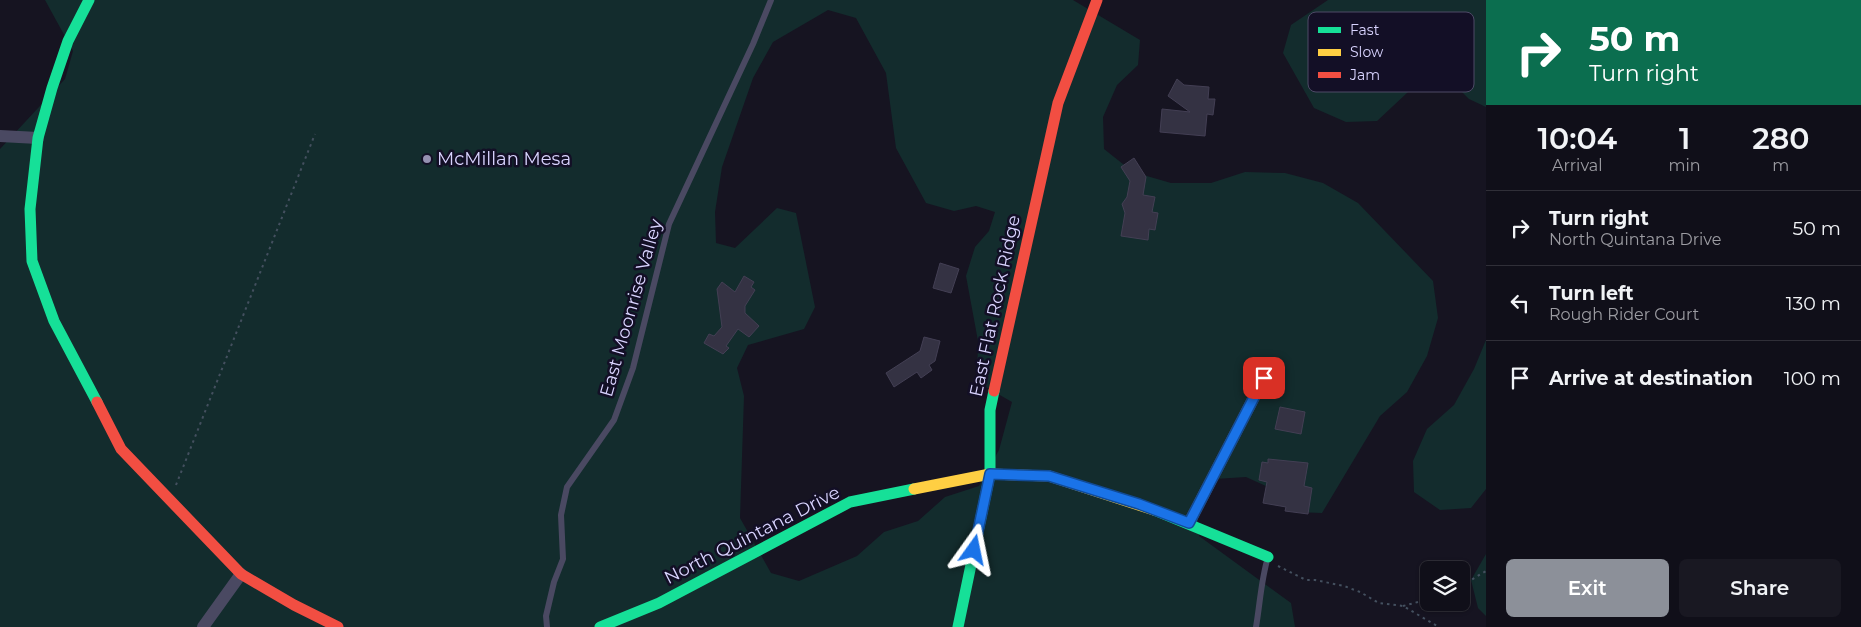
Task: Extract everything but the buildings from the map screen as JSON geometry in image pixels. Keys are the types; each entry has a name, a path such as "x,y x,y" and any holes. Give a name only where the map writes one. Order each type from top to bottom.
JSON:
{"street":[{"path":"89,0 68,41 52,88 38,138 30,209 32,261 54,321 121,449 241,574 294,605 338,627"},
{"name":"East Flat Rock Ridge","path":"958,627 990,474 990,410 1058,103 1097,0"},
{"path":"0,136 38,138"},
{"path":"1189,523 1264,378"},
{"name":"North Quintana Drive","path":"600,627 658,603 850,502 990,474 1049,476 1139,504 1268,557"},
{"path":"203,627 241,574"}],"lane":[{"name":"East Moonrise Valley","path":"547,627 546,616 562,559 561,515 567,487 614,420 633,368 669,224 753,44 771,0"},
{"path":"1256,627 1261,601 1263,573 1268,557"}],"path":[{"path":"170,501 315,134"},
{"path":"1268,557 1280,567 1301,578 1344,586 1360,592 1379,603 1403,606 1420,602"},
{"path":"1470,581 1486,571"},
{"path":"1403,606 1439,627"}],"green space":[{"path":"45,0 1073,0 1140,40 1138,65 1117,85 1103,117 1104,149 1133,172 1171,183 1211,183 1245,172 1285,173 1323,183 1358,203 1433,281 1438,318 1427,356 1407,392 1380,416 1322,513 1297,512 1277,491 1246,477 1215,479 1197,505 1199,536 1291,603 1295,627 0,627 0,149 65,79 73,51","holes":["828,10 856,18 886,73 896,148 926,203 954,211 976,206 995,212 989,231 975,247 966,276 978,341 977,382 1012,402 999,450 979,486 945,497 918,521 884,532 857,556 799,581 771,573 740,518 744,396 737,368 748,345 804,329 815,307 796,213 777,208 735,248 716,243 715,212 722,167 753,78 773,42"]},
{"path":"1328,0 1486,0 1486,107 1469,99 1462,92 1474,92 1474,12 1310,12"},
{"path":"1308,14 1308,92 1408,92 1377,121 1346,122 1314,108 1283,53 1291,25"},
{"path":"1486,340 1486,489 1471,508 1440,510 1414,492 1413,461 1427,429 1454,405 1474,369"},
{"path":"1486,554 1486,616 1478,608 1471,580"}],"traffic: fast":[{"path":"89,0 68,41 52,88 38,138 30,209 32,261 54,321 97,402"},
{"path":"958,627 990,474 990,410 994,391"},
{"path":"600,627 659,603 850,502 914,489"},
{"path":"1154,510 1268,557"}],"traffic: slow":[{"path":"914,489 990,474 1049,476 1154,510"}],"traffic: jam":[{"path":"994,391 1058,103 1097,0"},
{"path":"97,402 121,449 241,574 294,605 338,627"}],"place":[{"name":"McMillan Mesa","path":"427,159"}],"route":[{"path":"974,550 990,474 1049,476 1139,504 1189,523 1264,378"}]}
